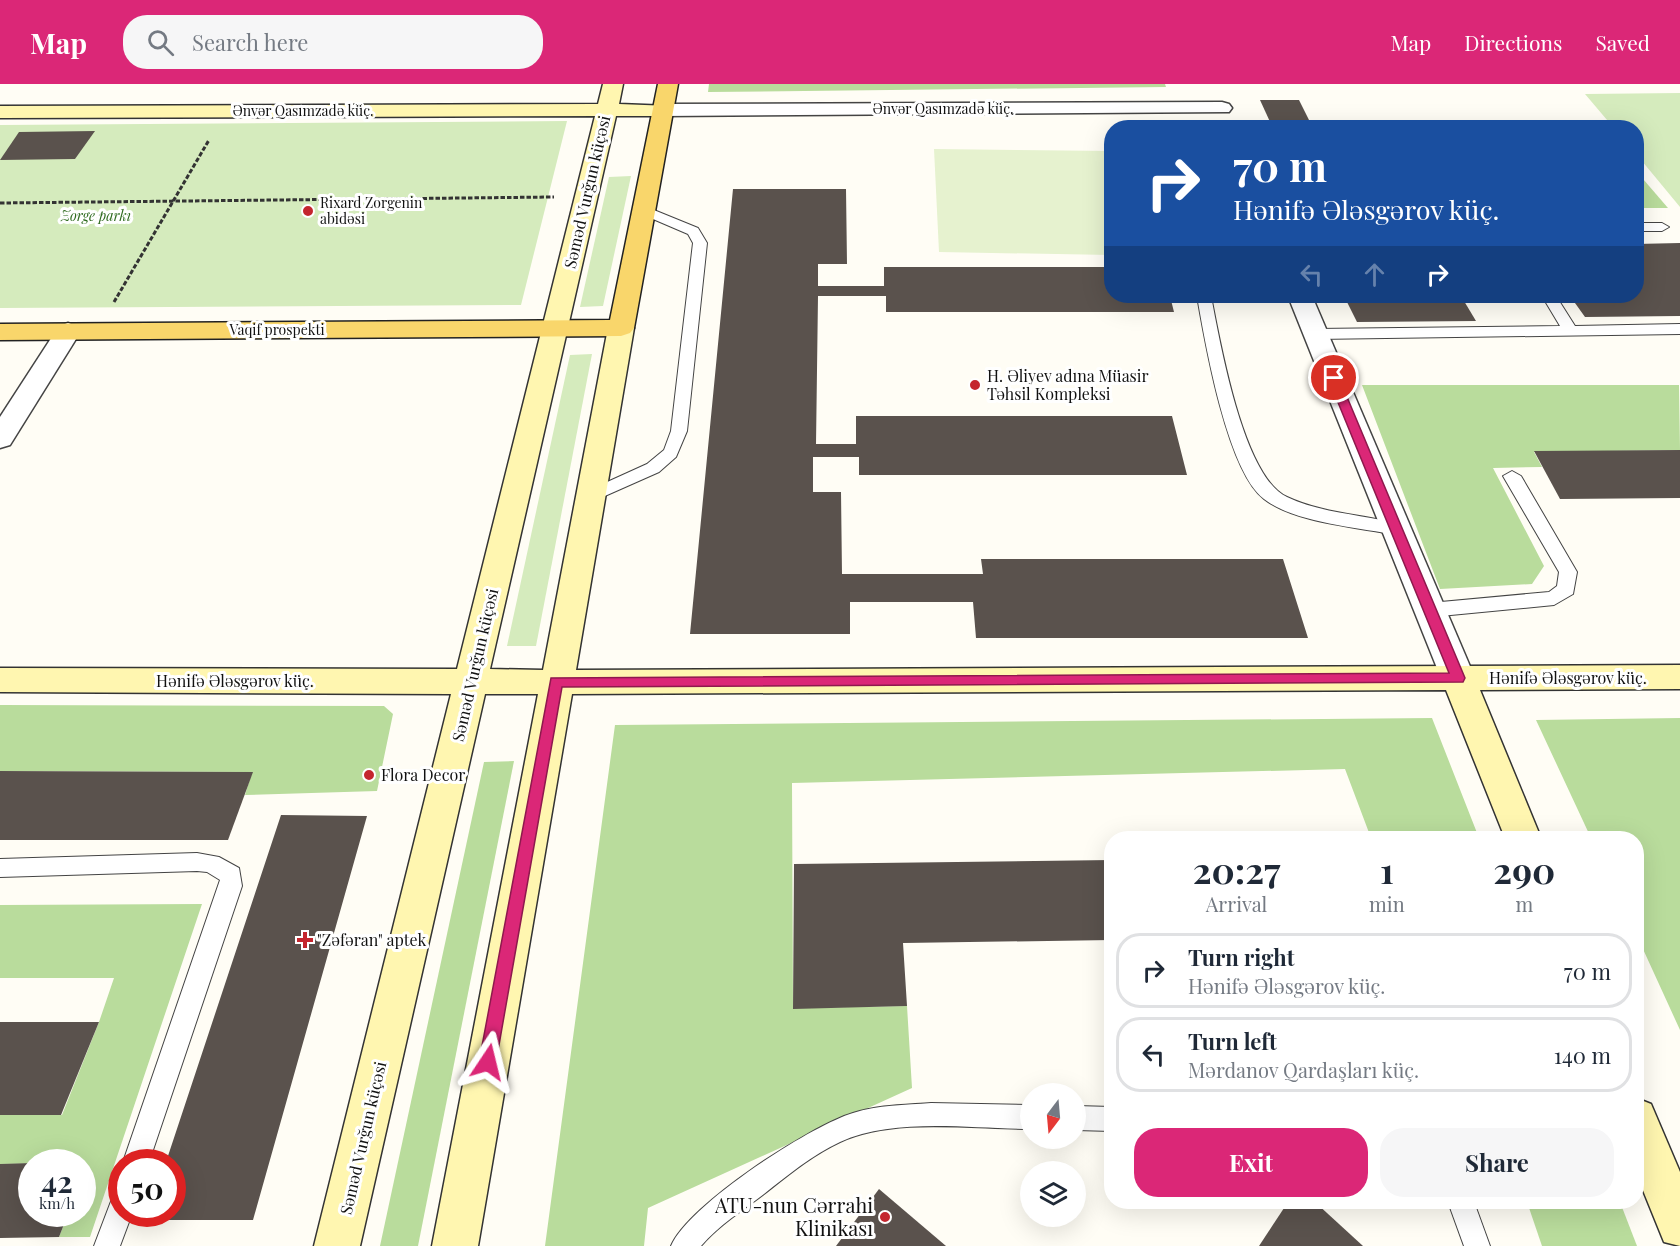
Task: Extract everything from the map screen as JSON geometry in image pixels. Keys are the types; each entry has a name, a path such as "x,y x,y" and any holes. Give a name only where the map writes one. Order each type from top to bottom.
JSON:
{"main road":[{"name":"Səməd Vurğun küçəsi","path":"337,1246 613,84"},
{"path":"455,1246 556,682 668,84"},
{"name":"Ənvər Qasımzadə küç.","path":"0,112 663,110"},
{"name":"Vaqif prospekti","path":"0,332 621,328"},
{"name":"Hənifə Ələsgərov küç.","path":"0,680 556,682 1680,677"},
{"path":"1458,678 1520,831"},
{"path":"1644,1138 1680,1226"}],"street":[{"name":"Ənvər Qasımzadə küç.","path":"663,110 1219,100 1227,120"},
{"path":"1303,303 1458,678"},
{"path":"0,440 68,331"}],"lane":[{"path":"590,497 642,474 657,464 671,453 679,431 700,243 693,231 644,210"},
{"path":"1644,227 1662,227"},
{"path":"1205,303 1211,336 1242,446 1255,479 1268,495 1303,509 1396,529"},
{"path":"1553,303 1570,330"},
{"path":"1316,334 1680,328"},
{"path":"1430,610 1554,598 1566,589 1568,572 1512,476"},
{"path":"0,868 196,862 211,863 231,875 231,886 140,1149"},
{"path":"684,1246 696,1228 770,1173 836,1131 871,1120 973,1115 1020,1117"},
{"path":"1086,1118 1104,1119"},
{"path":"1464,1209 1477,1246"},
{"path":"107,1246 114,1227"}],"path":[{"path":"110,308 213,133"},
{"path":"0,203 556,197"}],"green space":[{"path":"709,84 1165,84 1166,87 708,92"},
{"path":"1680,93 1680,207 1644,163 1644,120 1607,120 1585,94"},
{"name":"Zorge parkı","path":"567,121 521,305 0,308 0,125"},
{"path":"934,149 1104,151 1104,255 939,252"},
{"path":"631,176 603,306 580,307 609,177"},
{"path":"1644,180 1668,208 1644,208"},
{"path":"592,354 536,646 507,646 570,355"},
{"path":"1362,385 1679,385 1680,450 1534,452 1542,467 1493,468 1544,566 1532,584 1440,589"},
{"path":"0,705 384,706 393,714 377,791 245,795 252,772 0,771"},
{"path":"1432,718 1476,831 1368,831 1345,769 792,783 793,1008 907,1006 912,1088 648,1208 644,1246 545,1246 615,725"},
{"path":"1680,718 1680,1030 1644,951 1644,831 1588,831 1536,720"},
{"path":"514,761 418,1246 380,1246 484,762"},
{"path":"202,904 120,1149 108,1149 108,1183 96,1219 96,1149 18,1149 18,1164 0,1164 0,1115 62,1115 114,978 0,978 0,905"},
{"path":"1529,1209 1623,1209 1637,1246 1542,1246"},
{"path":"63,1227 93,1227 90,1237 59,1237"}],"building":[{"path":"1260,100 1299,100 1309,120 1269,120"},
{"path":"95,131 75,159 0,160 19,132"},
{"path":"733,189 846,189 847,264 818,264 818,286 884,286 884,267 1104,267 1104,303 1172,303 1174,312 886,312 886,296 818,296 816,444 856,444 856,416 1172,416 1187,475 859,475 859,457 813,457 813,492 841,492 842,574 983,574 981,559 1283,559 1308,638 976,638 973,602 850,602 850,634 690,634"},
{"path":"1680,243 1680,316 1585,317 1575,303 1644,303 1644,244"},
{"path":"1348,303 1465,303 1476,321 1357,322"},
{"path":"1680,450 1680,498 1560,499 1534,451"},
{"path":"0,771 253,772 228,840 0,840"},
{"path":"281,815 367,816 253,1220 186,1220 186,1149 170,1149"},
{"path":"1104,860 1104,940 903,943 907,1006 793,1009 794,864"},
{"path":"0,1022 99,1022 61,1115 0,1115"},
{"path":"18,1163 18,1227 63,1227 59,1237 0,1238 0,1164"},
{"name":"ATU-nun Cərrahi Klinikası","path":"879,1189 946,1246 836,1246"},
{"path":"1283,1209 1323,1209 1363,1246 1259,1246"}],"place":[{"name":"Rixard Zorgenin abidəsi","path":"308,211"},
{"name":"H. Əliyev adına Müasir Təhsil Kompleksi","path":"975,385"},
{"name":"Flora Decor","path":"369,775"},
{"name":"\"Zəfəran\" aptek","path":"305,940"},
{"name":"ATU-nun Cərrahi Klinikası","path":"885,1217"}],"route":[{"path":"488,1062 556,682 1458,678 1334,378"}]}
